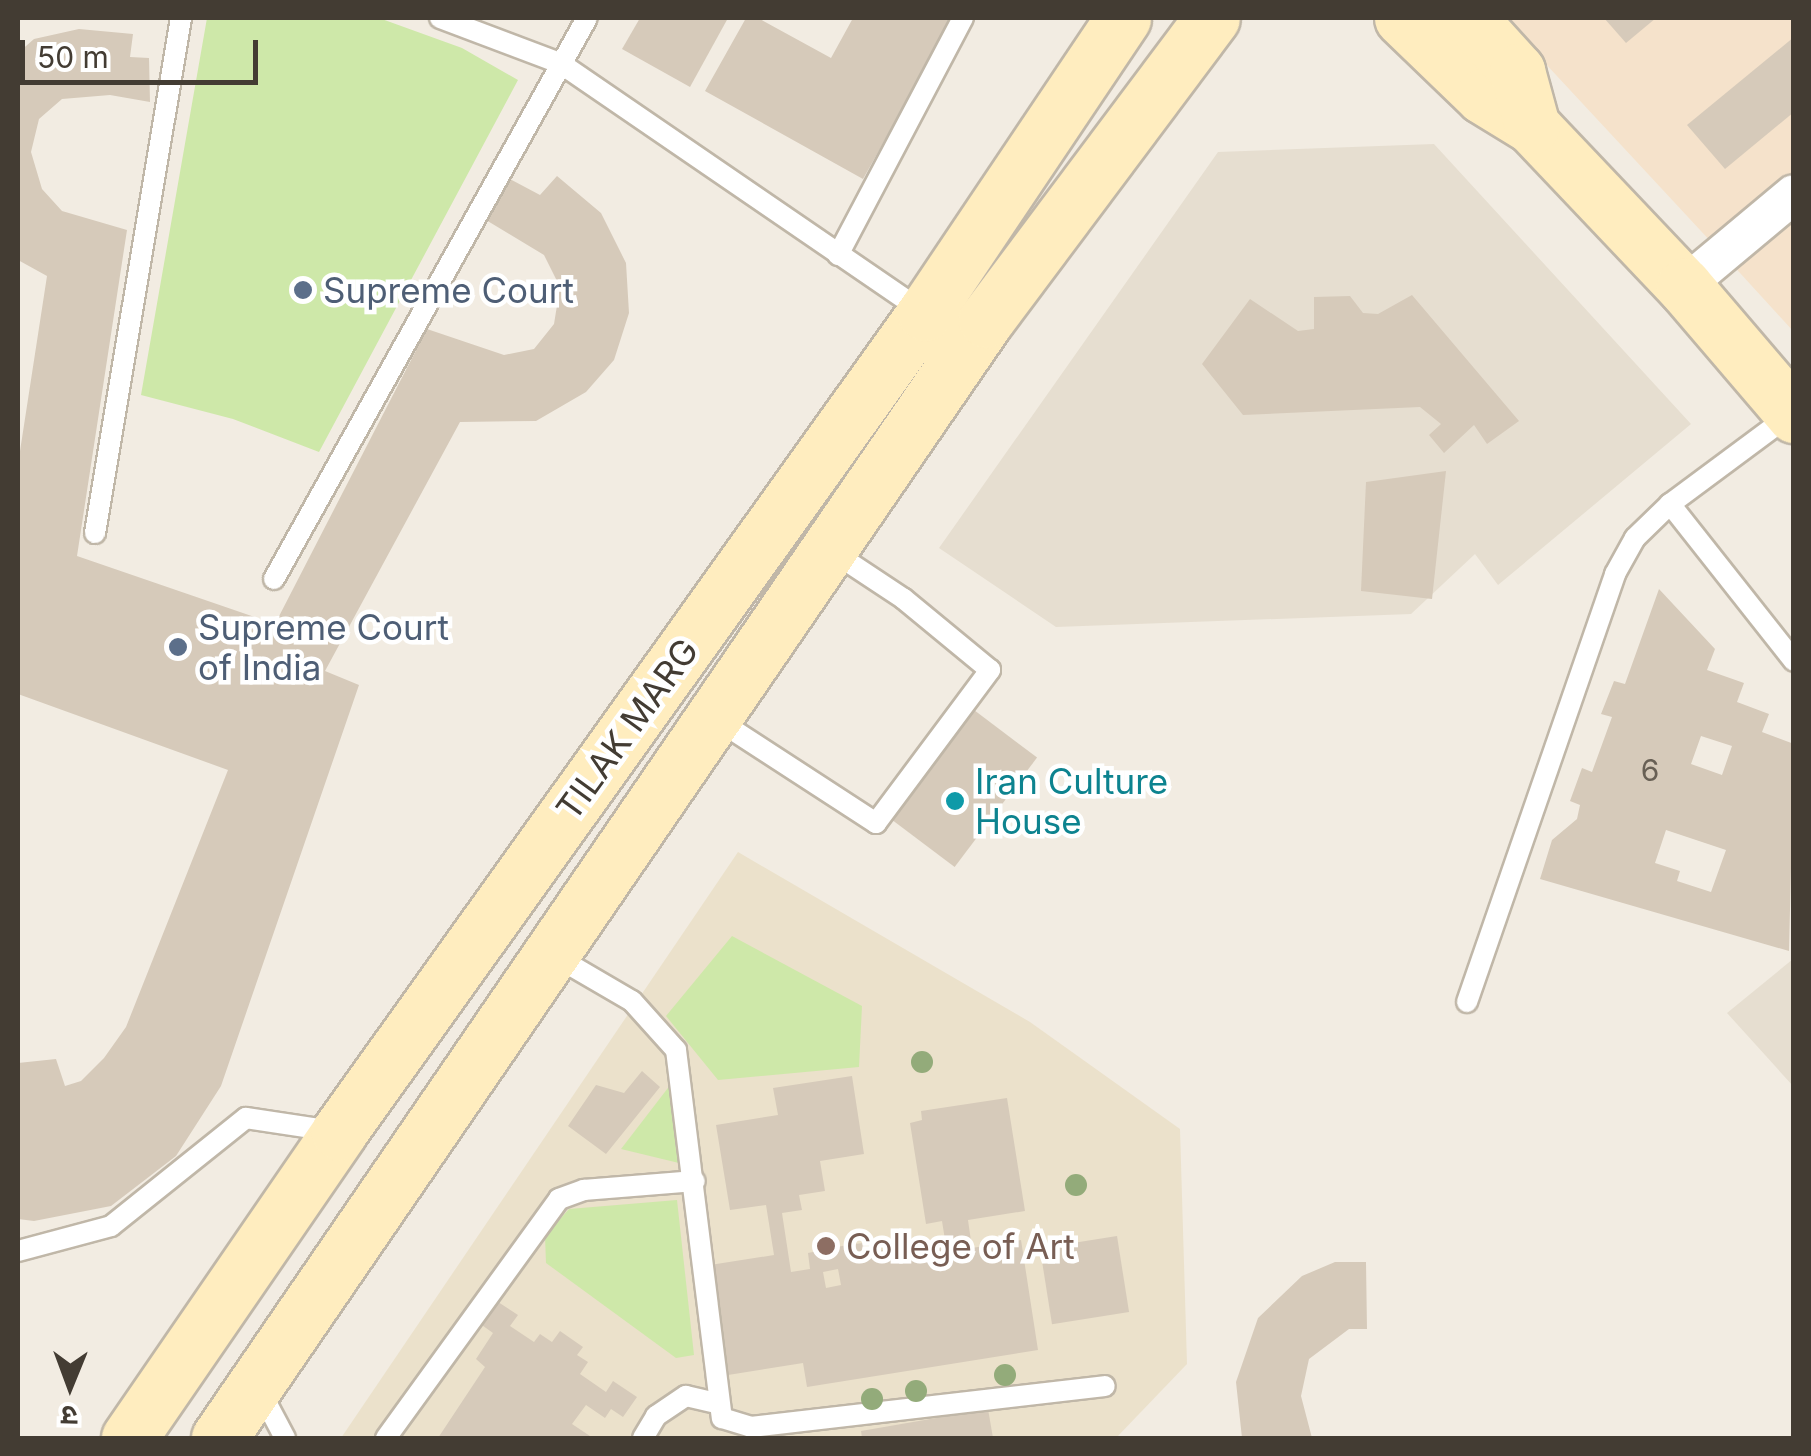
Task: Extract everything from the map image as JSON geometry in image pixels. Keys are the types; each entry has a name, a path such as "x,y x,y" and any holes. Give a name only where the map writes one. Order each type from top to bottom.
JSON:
{"main road":[{"name":"TILAK MARG","path":"128,1438 338,1132 925,313 1123,18"},
{"name":"TILAK MARG","path":"219,1438 986,320 1212,18"},
{"path":"1402,18 1483,96 1532,126 1684,286 1793,414"},
{"path":"1468,18 1517,71 1532,126"},
{"path":"451,974 510,1014"}],"street":[{"path":"1684,286 1794,194"}],"lane":[{"path":"95,532 181,18"},
{"path":"440,18 560,63 925,313"},
{"path":"274,579 587,18"},
{"path":"838,255 963,18"},
{"path":"1467,1002 1615,574 1635,538 1670,504 1793,414"},
{"path":"1670,504 1794,660"},
{"path":"714,718 876,823 990,670 904,599 829,549"},
{"path":"552,954 632,1001 676,1050 695,1181 716,1403 722,1418 751,1427 1105,1386"},
{"path":"18,1252 111,1226 246,1118 338,1132"},
{"path":"386,1438 559,1199 584,1190 695,1181"},
{"path":"257,1384 285,1438"},
{"path":"643,1438 656,1416 686,1396 716,1403"}],"shaded area":[{"path":"1503,18 1793,18 1793,331 1740,273"},
{"path":"1434,144 1691,424 1498,585 1475,554 1411,614 1056,627 939,548 1218,152"},
{"name":"College of Art","path":"738,852 1030,1022 1180,1129 1187,1364 1116,1438 341,1438"},
{"path":"1793,959 1793,1086 1727,1013"}],"green space":[{"path":"207,18 379,18 462,48 518,80 319,452 233,419 141,395"},
{"path":"732,936 862,1006 859,1067 718,1080 666,1016"},
{"path":"671,1084 683,1164 621,1149"},
{"path":"677,1200 694,1355 676,1358 546,1263 545,1236 569,1209"}],"building":[{"path":"640,18 728,18 690,87 622,49"},
{"path":"746,18 758,18 831,58 853,18 953,18 863,179 705,91"},
{"path":"1604,18 1656,18 1626,43"},
{"name":"Supreme Court of India","path":"79,29 133,34 130,57 149,58 150,102 110,95 62,99 39,119 31,152 42,189 62,211 127,230 77,556 275,624 427,329 504,355 534,349 554,324 560,287 544,255 486,220 508,178 540,195 557,176 601,213 626,263 629,313 614,360 586,392 536,421 460,422 325,671 359,685 221,1086 176,1156 111,1206 34,1221 18,1219 18,1063 56,1059 65,1086 81,1081 104,1058 126,1027 228,770 18,694 18,464 47,276 18,260 18,53 34,39"},
{"path":"1794,37 1794,112 1725,169 1687,125"},
{"path":"1412,295 1519,421 1487,444 1474,425 1444,453 1429,435 1441,424 1420,407 1243,415 1202,364 1250,299 1298,331 1314,329 1314,297 1350,296 1363,313 1378,314"},
{"path":"1446,471 1432,599 1361,591 1366,482"},
{"path":"1659,589 1715,649 1707,670 1744,683 1737,702 1769,714 1762,732 1794,744 1789,951 1540,879 1552,840 1577,819 1580,805 1570,801 1582,768 1592,772 1612,717 1601,714 1614,681 1625,684","holes":["1701,736 1732,746 1722,775 1691,764","1666,830 1726,850 1711,892 1677,881 1680,871 1655,863"]},
{"path":"974,710 1037,758 955,867 892,819"},
{"path":"642,1071 660,1087 606,1154 568,1126 596,1085 624,1093"},
{"path":"852,1076 864,1154 820,1161 825,1191 799,1195 802,1210 782,1213 791,1272 810,1269 808,1253 863,1243 865,1253 945,1240 942,1221 926,1224 910,1123 922,1120 921,1111 1007,1098 1025,1211 968,1220 972,1248 1021,1240 1038,1350 807,1387 803,1363 728,1375 710,1265 774,1255 766,1205 730,1210 716,1125 778,1115 773,1088","holes":["838,1269 841,1285 826,1288 823,1272"]},
{"path":"1117,1236 1129,1312 1052,1324 1040,1248"},
{"path":"1335,1262 1366,1262 1367,1329 1349,1329 1309,1359 1301,1396 1312,1438 1242,1438 1236,1382 1258,1318 1302,1276"},
{"path":"495,1300 518,1315 510,1326 534,1342 540,1334 552,1342 560,1331 583,1347 577,1355 588,1362 580,1374 606,1392 613,1381 637,1397 623,1417 611,1409 605,1418 586,1405 572,1424 593,1438 438,1438 485,1367 476,1359 493,1333 479,1323"},
{"path":"988,1409 993,1438 862,1438 861,1431"}],"place":[{"name":"Supreme Court","path":"303,290"},
{"name":"Supreme Court of India","path":"178,647"},
{"name":"Iran Culture House","path":"955,801"},
{"name":"College of Art","path":"826,1246"}]}
